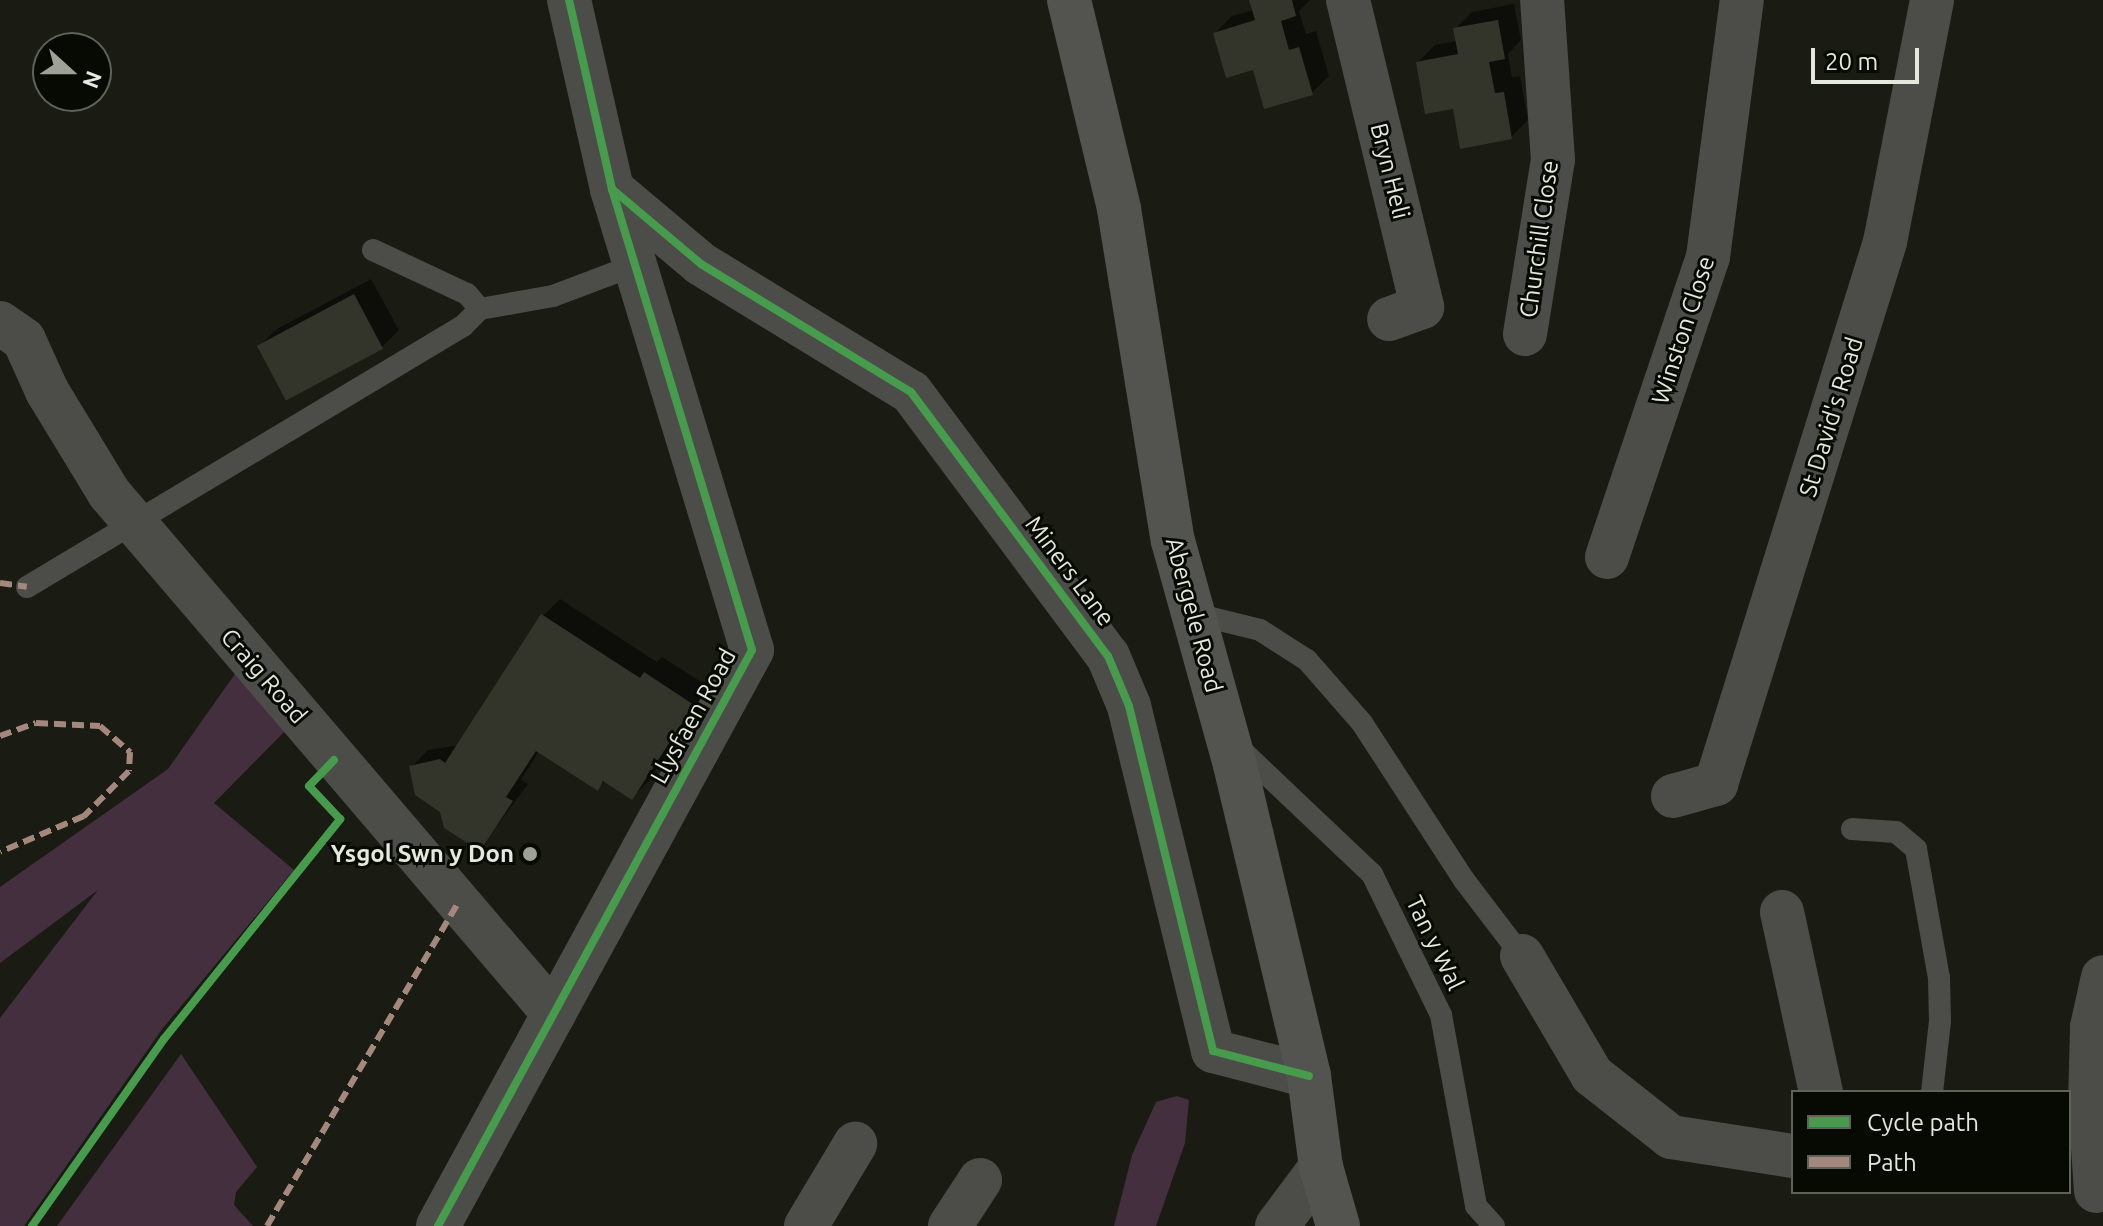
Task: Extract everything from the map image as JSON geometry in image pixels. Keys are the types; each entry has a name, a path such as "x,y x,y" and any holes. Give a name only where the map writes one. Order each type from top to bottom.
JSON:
{"main road":[{"name":"Abergele Road","path":"1069,0 1119,209 1173,541 1190,613 1227,737 1309,1076 1321,1167 1338,1226"}],"street":[{"name":"Llysfaen Road","path":"438,1226 752,650 612,189 569,0"},
{"name":"Churchill Close","path":"1525,334 1553,160 1542,0"},
{"name":"Winston Close","path":"1607,557 1708,257 1742,0"},
{"name":"St David's Road","path":"1673,796 1716,784 1885,242 1932,0"},
{"name":"Bryn Heli","path":"1354,2 1422,307 1389,319"},
{"name":"Miners Lane","path":"612,189 701,264 911,392 1108,656 1129,706 1213,1051 1309,1076"},
{"name":"Craig Road","path":"0,323 24,340 47,391 109,493 554,1014"},
{"path":"1782,912 1821,1090"},
{"path":"1522,956 1592,1075 1671,1137 1791,1156"},
{"path":"2089,1190 2091,1042 2103,977"},
{"path":"806,1226 855,1144"},
{"path":"1277,1226 1321,1167"},
{"path":"950,1226 980,1180"}],"lane":[{"path":"373,250 467,294 480,309"},
{"path":"27,587 463,326 480,309 553,296 635,265"},
{"path":"1190,613 1260,630 1307,660 1362,723 1464,880 1522,956"},
{"name":"Tan y Wal","path":"1227,737 1372,874 1441,1015 1476,1206 1494,1226"},
{"path":"1852,829 1896,832 1916,849 1939,978 1940,1021 1932,1090"}],"shaded area":[{"path":"242,664 287,729 214,803 294,870 163,1028 24,1226 0,1226 0,1018 98,890 0,963 0,887 168,769"},
{"path":"181,1054 257,1167 236,1192 234,1205 253,1226 57,1226"},
{"path":"1177,1096 1189,1100 1185,1143 1156,1226 1114,1226 1132,1155 1156,1102"}],"building":[{"path":"1249,0 1292,0 1296,16 1281,21 1289,50 1299,47 1313,95 1264,109 1253,70 1226,78 1213,33 1255,20"},
{"path":"1498,20 1505,59 1489,62 1495,93 1504,92 1512,139 1460,149 1453,109 1425,114 1416,62 1458,54 1453,28"},
{"path":"354,294 383,349 286,400 257,346"},
{"path":"541,614 640,678 644,672 694,705 632,800 603,781 598,791 536,751 506,797 513,801 480,851 444,828 440,812 415,795 409,766 440,759 445,763"}],"marked path":[{"path":"0,583 27,587"},
{"path":"0,736 36,723 100,726 130,752 129,771 84,816 0,852"},
{"path":"267,1226 458,903"}],"cycle path":[{"path":"438,1226 752,650 612,189 569,0"},
{"path":"612,189 701,264 911,392 1108,656 1129,706 1213,1051 1309,1076"},
{"path":"32,1226 164,1039 340,819 309,786 334,760"}],"place":[{"name":"Ysgol Swn y Don","path":"530,854"}]}
